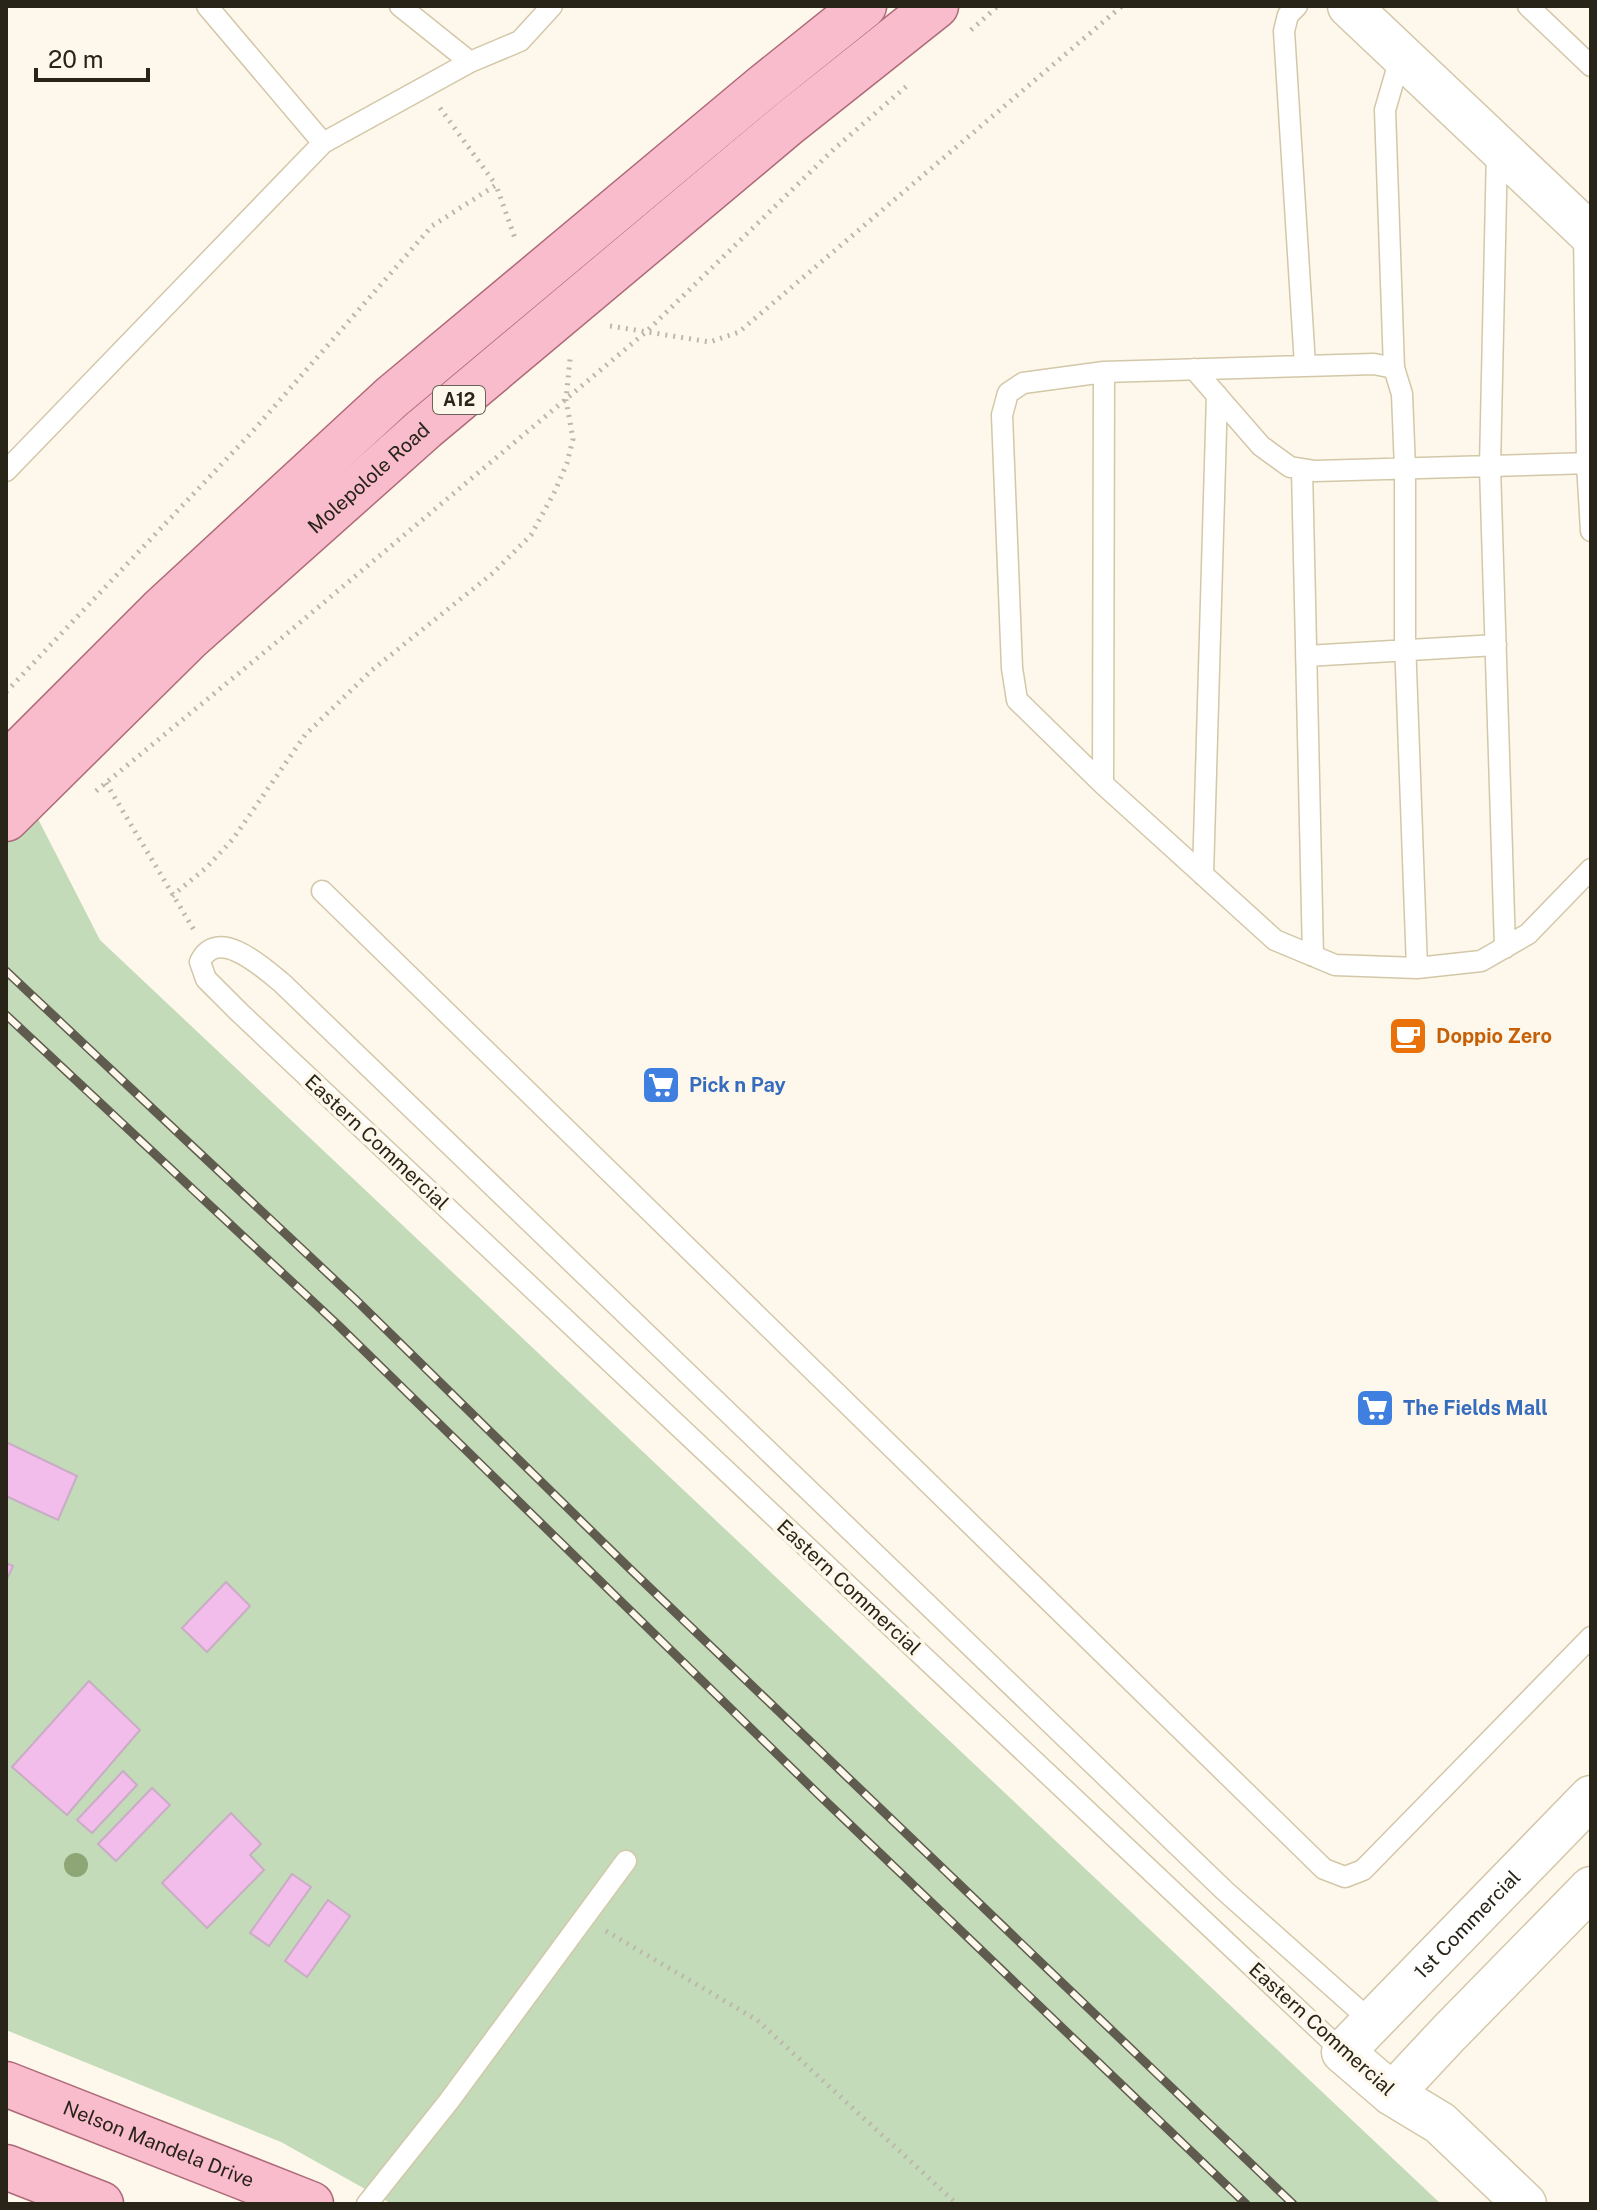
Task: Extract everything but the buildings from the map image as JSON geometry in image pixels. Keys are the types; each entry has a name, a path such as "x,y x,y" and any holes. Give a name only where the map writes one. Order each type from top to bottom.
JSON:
{"main road":[{"name":"A12","path":"6,765 161,610 392,397 864,6"},
{"name":"Molepolole Road","path":"6,819 188,639 413,439 790,122 949,21"},
{"name":"Nelson Mandela Drive","path":"6,2084 311,2204"},
{"path":"6,2167 101,2204"}],"street":[{"path":"1349,6 1589,228"},
{"name":"1st Commercial","path":"1343,2052 1591,1797"},
{"path":"1392,2094 1591,1888"},
{"path":"1372,2022 1420,2064 1440,2123"},
{"name":"Eastern Commercial","path":"1343,2052 1392,2094 1440,2123 1525,2204"}],"lane":[{"path":"207,6 323,143"},
{"path":"400,6 470,62"},
{"path":"6,471 323,143 470,62 520,41 552,6"},
{"path":"1297,6 1288,15 1284,31 1305,365"},
{"path":"1528,6 1591,66"},
{"path":"1401,55 1385,110 1394,368 1402,394 1405,469 1406,651 1417,968"},
{"path":"1497,146 1490,467 1505,948"},
{"path":"1589,228 1591,531"},
{"path":"1394,368 1374,364 1104,372 1023,383 1008,393 1002,415 1012,668 1017,700 1103,784 1275,940 1335,965 1417,968 1481,961 1528,934 1591,869"},
{"path":"1194,369 1261,446 1290,467 1315,471 1589,463"},
{"path":"1103,784 1104,372"},
{"path":"1203,875 1217,395"},
{"path":"1302,469 1313,956"},
{"path":"1306,656 1496,645"},
{"path":"322,891 1324,1869 1345,1877 1363,1870 1591,1637"},
{"path":"207,951 224,948 242,953 282,983 1225,1891 1372,2022"},
{"name":"Eastern Commercial","path":"207,951 200,962 206,979 240,1013 1343,2052"},
{"path":"367,2204 449,2101 626,1861"}],"path":[{"path":"949,21 998,6"},
{"path":"647,331 710,342 739,332 1122,6"},
{"path":"94,793 647,331 834,149 916,77"},
{"path":"424,87 496,185 516,241"},
{"path":"6,692 252,432 432,226 496,185"},
{"path":"172,896 207,867 233,839 305,735 372,670 493,573 531,535 567,463 573,439 566,400"},
{"path":"106,783 207,951"},
{"path":"584,1918 757,2020 957,2204"}],"green space":[{"path":"33,809 100,940 1441,2204 392,2204 281,2142 6,2030 6,840"}],"railway":[{"path":"6,971 355,1299 627,1566 1293,2204"},
{"path":"6,1015 338,1325 816,1792 1246,2204"}],"place":[{"name":"Doppio Zero","path":"1408,1036"},
{"name":"Pick n Pay","path":"661,1085"},
{"name":"The Fields Mall","path":"1375,1408"}]}
